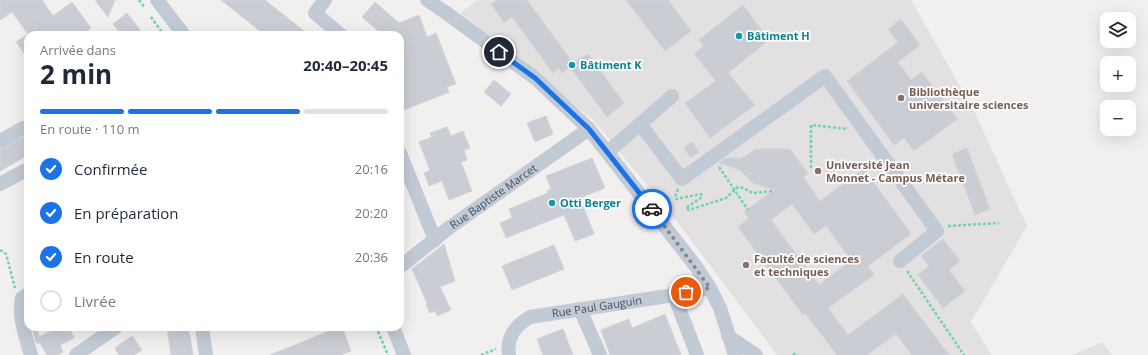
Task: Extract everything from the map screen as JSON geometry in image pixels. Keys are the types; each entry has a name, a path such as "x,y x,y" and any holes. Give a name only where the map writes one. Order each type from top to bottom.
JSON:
{"street":[{"path":"157,0 181,31"},
{"path":"325,0 315,13 336,31"},
{"path":"427,0 535,78 589,129 692,262 710,288 720,308 735,355"},
{"path":"640,124 682,179 825,76 937,230 900,260"},
{"path":"608,152 672,96"},
{"path":"0,141 24,128"},
{"name":"Rue Baptiste Marcet","path":"404,264 589,129"},
{"path":"404,163 435,240"},
{"path":"0,184 24,171"},
{"name":"Rue Paul Gauguin","path":"509,355 508,348 510,338 516,327 530,317 710,288"},
{"path":"674,295 697,355"},
{"path":"24,298 20,307 24,325"},
{"path":"580,309 600,355"},
{"path":"25,331 31,355"},
{"path":"76,355 110,331"},
{"path":"203,331 206,355"},
{"path":"395,331 404,355"},
{"path":"728,336 756,355"}],"path":[{"path":"811,168 811,126 864,130"},
{"path":"726,177 748,210"},
{"path":"682,179 675,197 676,199 701,194 702,197 686,208 689,210 726,198 738,187 758,194 773,191"},
{"path":"937,230 948,226 999,223"},
{"path":"0,250 6,254 15,288 24,295"},
{"path":"900,260 964,355"},
{"path":"378,331 388,355"},
{"path":"793,355 797,352"}],"shaded area":[{"name":"Université Jean Monnet - Campus Métare","path":"478,0 911,0 973,109 1027,226 971,322 991,355 777,355 676,220 594,121 460,13"},
{"path":"1102,342 1112,355 1073,355"}],"building":[{"path":"0,0 42,0 53,16 72,2 91,28 87,31 26,31 12,12 0,20"},
{"path":"95,0 115,0 108,17"},
{"path":"221,0 265,0 304,31 260,31"},
{"name":"Bâtiment K","path":"497,0 527,0 573,63 588,54 624,103 607,117 570,67 562,73 558,68 553,73 512,17 504,23 491,4"},
{"path":"626,0 668,0 691,31 665,51"},
{"path":"375,2 399,23 419,15 427,37 436,33 456,84 447,87 449,92 404,110 404,31 378,31 362,17"},
{"path":"743,5 769,40 728,73 755,105 710,138 685,103 716,81 694,54 704,46 699,40"},
{"path":"127,13 141,31 119,31 113,24"},
{"name":"Bibliothèque universitaire sciences","path":"901,19 920,45 898,62 911,80 922,72 957,119 914,151 904,138 894,145 847,81 898,42 888,29"},
{"path":"24,37 24,53 16,42"},
{"path":"494,80 511,94 501,106 484,92"},
{"path":"546,116 553,134 535,142 527,123"},
{"path":"447,127 451,136 463,131 470,148 464,150 467,160 461,162 472,191 449,200 442,181 429,186 424,173 430,170 419,142 432,137 430,133"},
{"path":"24,137 24,157 0,171 0,149"},
{"path":"692,142 699,152 690,158 684,147"},
{"path":"967,148 990,209 975,215 952,154"},
{"path":"756,149 790,149 808,174 803,177 820,201 864,169 911,234 868,266 874,275 828,308 848,335 903,294 949,355 912,355 896,334 867,355 837,355 805,313 803,315 738,227 749,218 744,212 774,190 753,183 740,170 719,163 725,158 742,158","holes":["792,204 814,234 826,226 851,260 819,285 771,220"]},
{"name":"Otti Berger","path":"592,158 605,188 580,198 594,234 575,241 564,215 506,238 500,223 512,218 509,209 548,193 547,191 551,189 546,176"},
{"path":"943,239 960,261 949,270 965,291 943,308 918,275 929,266 921,256"},
{"path":"444,244 455,281 440,287 451,310 437,316 435,311 430,313 412,269"},
{"path":"554,245 564,269 512,290 502,266"},
{"path":"665,314 681,355 610,355 601,330 629,319 632,328"},
{"path":"563,329 573,355 543,355 537,339"},
{"path":"33,331 38,331 39,337 51,331 71,331 74,338 60,345 63,352 57,355 47,355 40,343 36,343"},
{"path":"168,331 188,331 193,355 171,355"},
{"path":"329,331 344,331 351,351 341,355 270,355"},
{"path":"132,336 142,350 134,355 119,355 115,348"}],"way so far":[{"path":"652,209 710,288 686,292"}],"place":[{"name":"Bâtiment H","path":"739,36"},
{"name":"Bâtiment K","path":"572,65"},
{"name":"Bibliothèque universitaire sciences","path":"901,98"},
{"name":"Université Jean Monnet - Campus Métare","path":"818,171"},
{"name":"Otti Berger","path":"552,203"},
{"name":"Faculté de sciences et techniques","path":"746,265"}],"route":[{"path":"499,52 535,78 589,129 652,209"}]}
